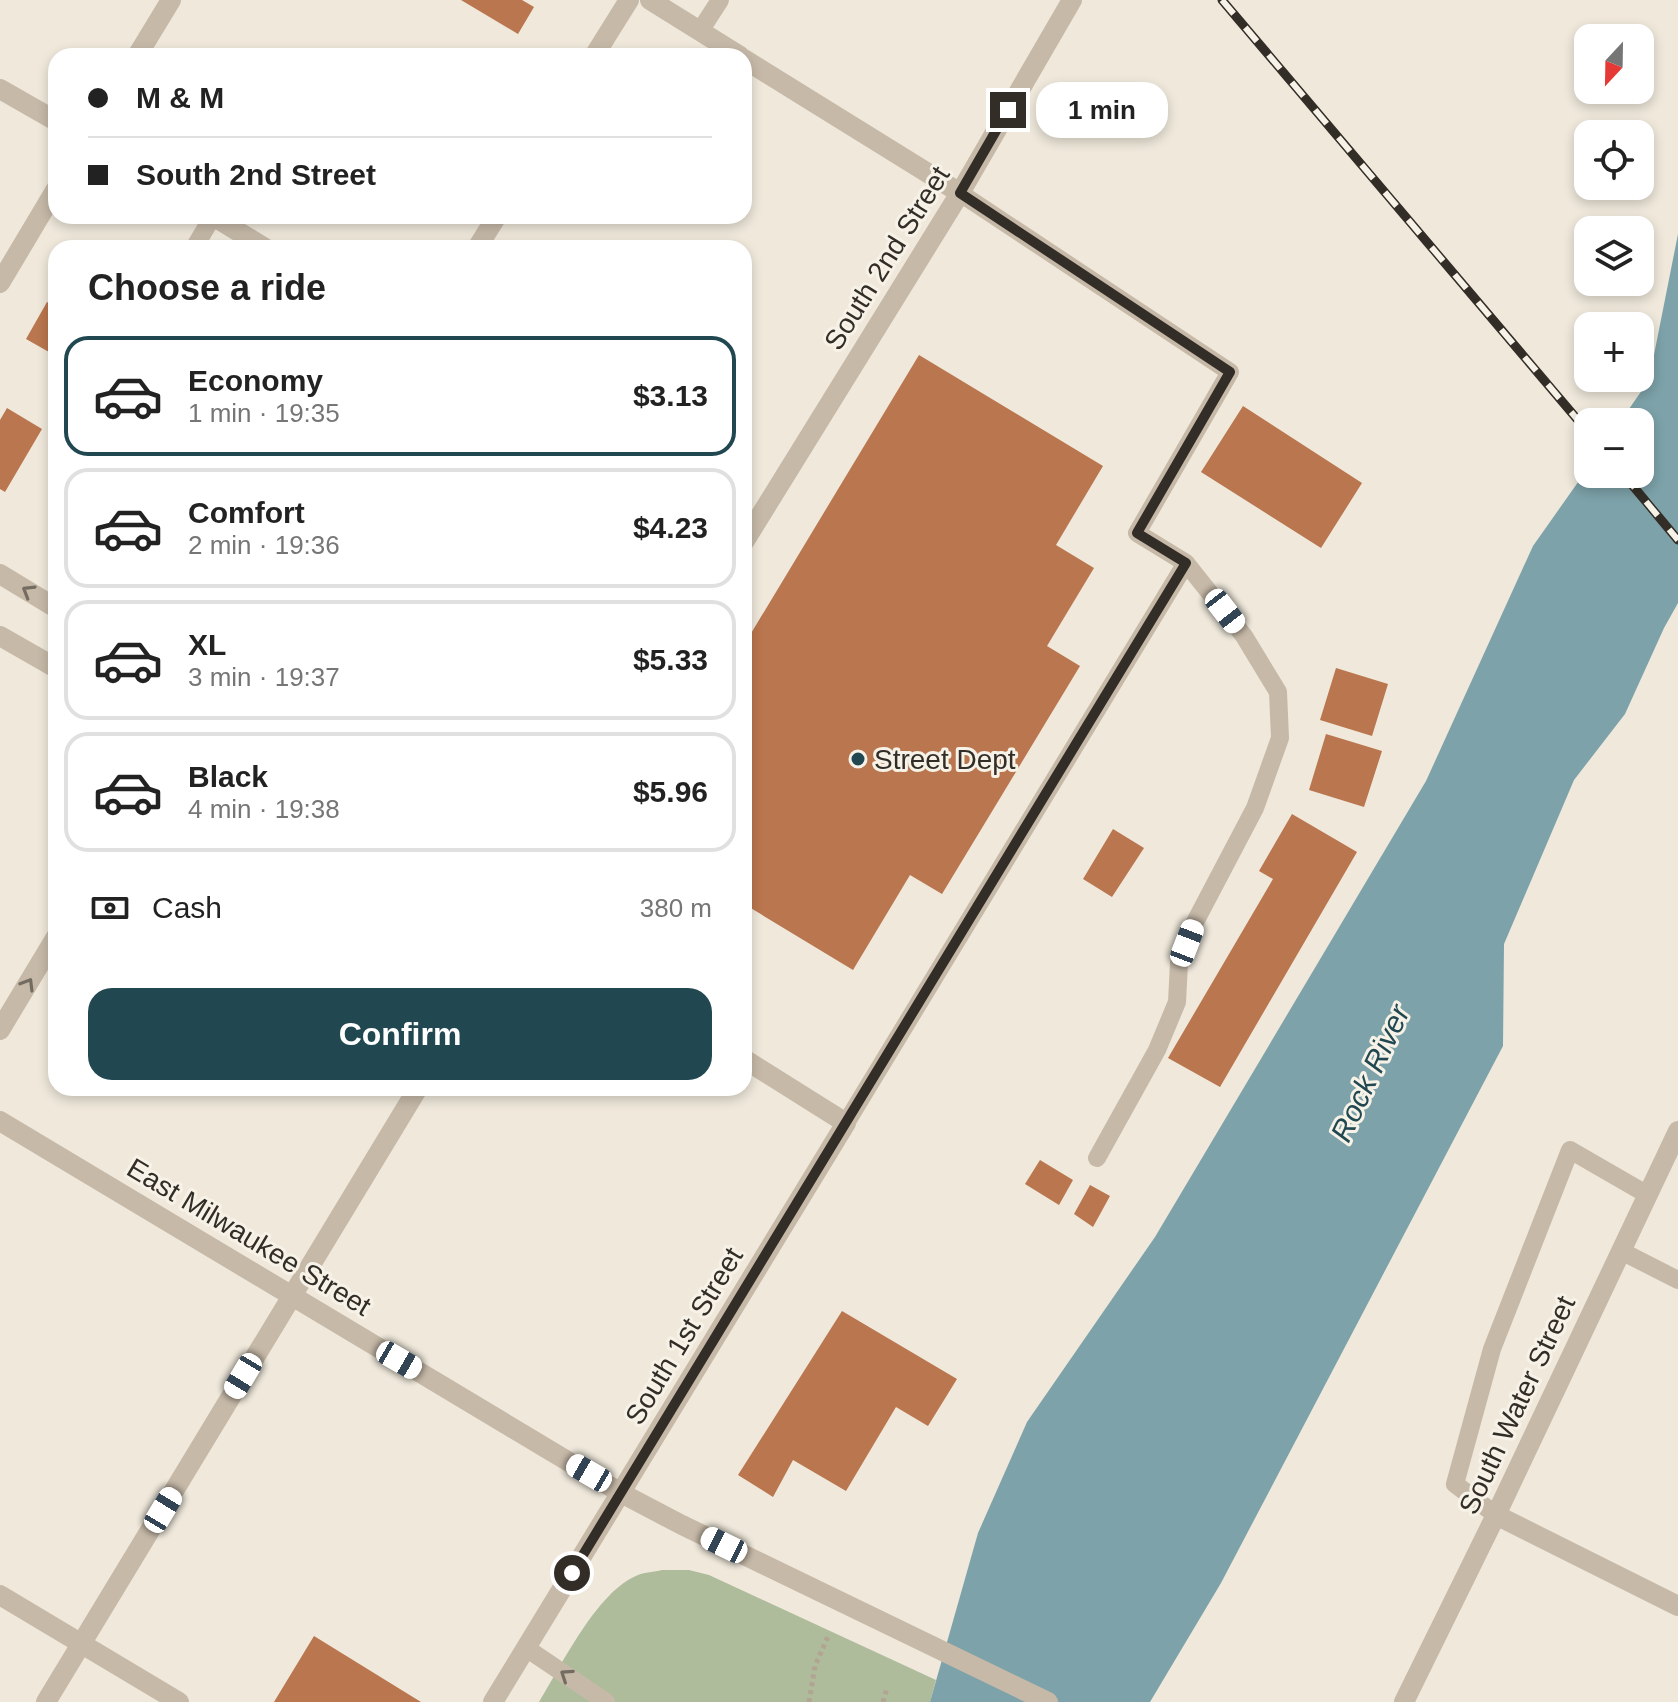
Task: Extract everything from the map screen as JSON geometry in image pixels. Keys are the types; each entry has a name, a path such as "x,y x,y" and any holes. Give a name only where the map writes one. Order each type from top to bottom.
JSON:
{"street":[{"path":"142,48 171,0"},
{"path":"599,48 629,0"},
{"path":"650,0 727,48"},
{"name":"South 2nd Street","path":"752,527 960,193 1072,0"},
{"path":"752,63 960,193"},
{"path":"0,89 48,116"},
{"path":"0,283 48,202"},
{"path":"226,224 252,240"},
{"path":"0,574 48,603"},
{"path":"0,636 48,663"},
{"path":"0,1030 48,950"},
{"path":"752,1064 846,1123"},
{"path":"46,1702 413,1096"},
{"name":"East Milwaukee Street","path":"0,1121 621,1493 1048,1702"},
{"name":"South 1st Street","path":"493,1702 846,1123"},
{"name":"South Water Street","path":"1404,1702 1678,1131"},
{"path":"1496,1515 1678,1606"},
{"path":"0,1595 179,1702"}],"lane":[{"path":"700,31 720,0"},
{"path":"960,193 1230,372 1137,533 1186,563 1244,636 1278,692 1280,738 1255,808 1194,924 1179,963 1177,1002 1157,1050 1097,1158"},
{"path":"846,1123 1186,563"},
{"path":"1496,1515 1455,1484 1492,1349 1570,1150 1648,1195"},
{"path":"1621,1251 1676,1273"},
{"path":"526,1648 606,1702"}],"path":[{"path":"809,1702 815,1666 829,1634"},
{"path":"883,1702 887,1688"}],"green space":[{"path":"662,1570 689,1570 709,1575 936,1680 930,1702 539,1702 582,1631 608,1596 638,1575"}],"water":[{"name":"Rock River","path":"1678,234 1678,603 1625,714 1574,780 1504,944 1503,1046 1221,1583 1150,1702 930,1702 978,1533 1027,1422 1155,1237 1426,781 1533,546 1574,488 1654,488 1654,408 1630,408 1641,392 1654,392 1654,355"}],"building":[{"path":"461,0 522,0 534,7 518,34"},
{"path":"47,302 48,303 48,351 26,339"},
{"path":"919,355 1103,466 1056,545 1094,568 1047,646 1080,666 942,894 910,875 853,970 752,909 752,632"},
{"path":"1243,406 1362,483 1321,548 1201,472"},
{"path":"7,408 42,429 5,492 0,489 0,420"},
{"path":"1336,668 1388,684 1372,736 1320,720"},
{"path":"1326,734 1382,751 1364,807 1309,790"},
{"path":"1292,814 1357,852 1220,1087 1168,1058 1273,879 1259,871"},
{"path":"1113,829 1144,848 1112,897 1083,879"},
{"path":"1040,1160 1073,1180 1059,1205 1025,1184"},
{"path":"1090,1185 1110,1196 1093,1227 1074,1214"},
{"path":"842,1311 957,1379 928,1426 896,1407 846,1491 793,1460 773,1497 738,1475"},
{"path":"314,1636 421,1702 274,1702"}],"railway":[{"path":"1222,0 1574,415"},
{"path":"1635,488 1678,540"}],"place":[{"name":"Street Dept","path":"858,759"}],"route":[{"path":"572,1573 1186,563 1137,533 1230,372 960,193 1008,110"}]}
